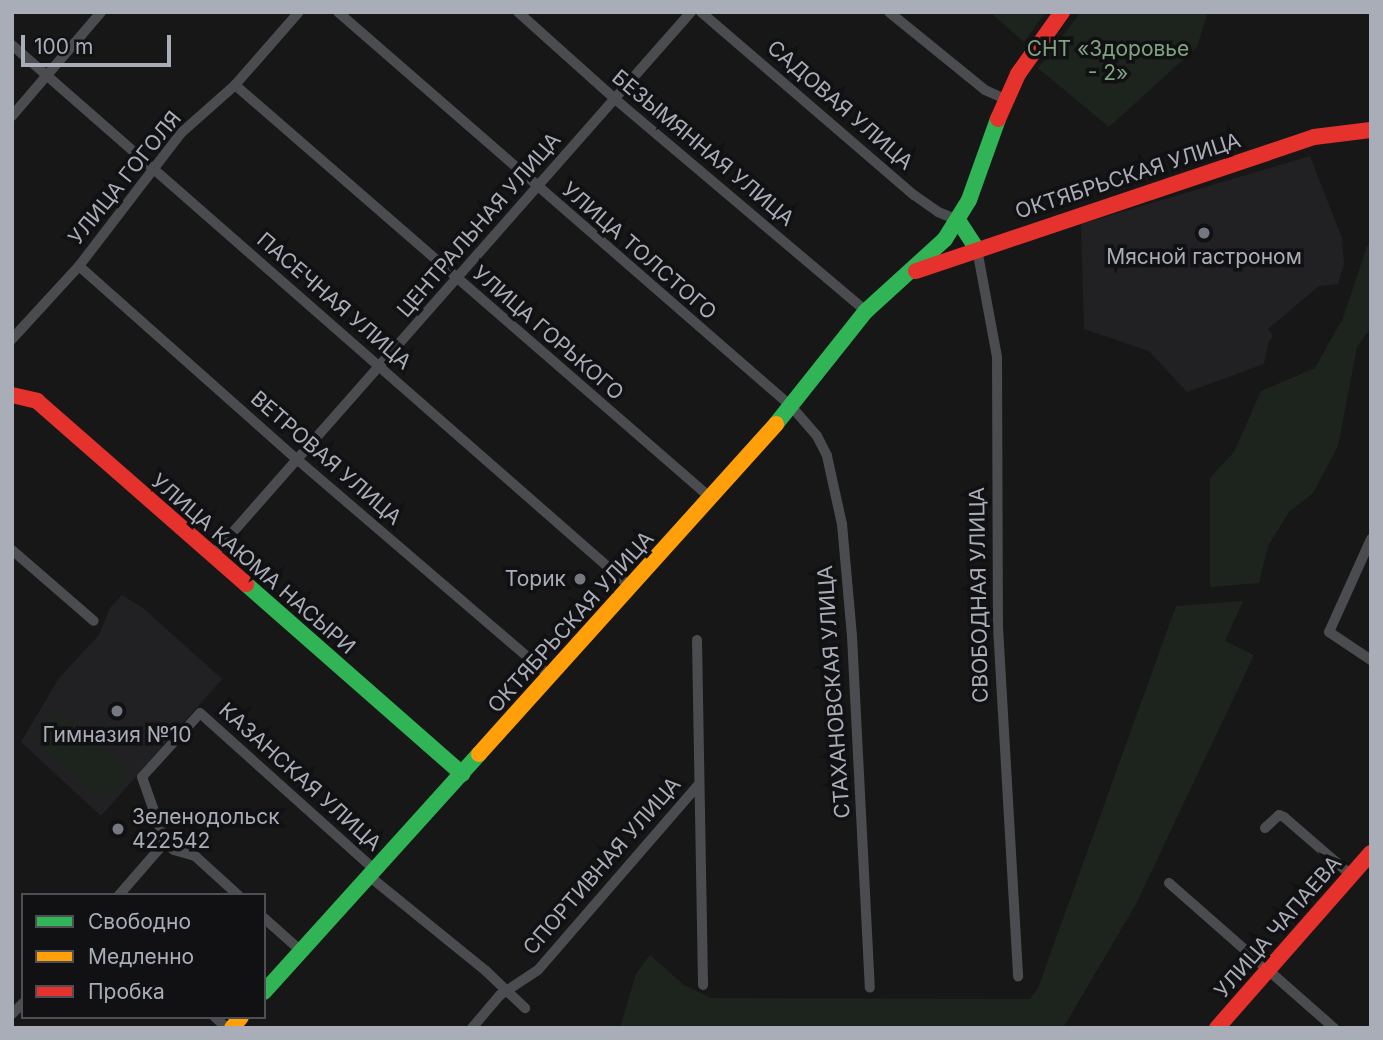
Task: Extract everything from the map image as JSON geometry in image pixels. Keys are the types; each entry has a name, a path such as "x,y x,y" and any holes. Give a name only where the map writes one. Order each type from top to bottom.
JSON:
{"main road":[{"name":"ОКТЯБРЬСКАЯ УЛИЦА","path":"266,990 711,499 791,406 866,311 944,239 958,220 979,176 1005,99 1029,58 1062,12"},
{"name":"ОКТЯБРЬСКАЯ УЛИЦА","path":"903,277 977,249 1301,141 1350,131 1371,130"},
{"name":"СВОБОДНАЯ УЛИЦА","path":"958,220 977,249"},
{"name":"УЛИЦА КАЮМА НАСЫРИ","path":"12,394 37,401 461,774"},
{"name":"УЛИЦА ЧАПАЕВА","path":"1217,1028 1371,853"}],"street":[{"path":"12,116 102,12"},
{"name":"УЛИЦА ГОГОЛЯ","path":"12,339 79,266 181,134 235,85 299,12"},
{"name":"УЛИЦА ТОЛСТОГО","path":"338,12 537,188 791,406"},
{"name":"БЕЗЫМЯННАЯ УЛИЦА","path":"518,12 615,99 866,311"},
{"name":"ЦЕНТРАЛЬНАЯ УЛИЦА","path":"212,557 691,12"},
{"name":"САДОВАЯ УЛИЦА","path":"701,12 914,195 938,212 958,220"},
{"path":"888,12 985,90 1005,99"},
{"name":"ПАСЕЧНАЯ УЛИЦА","path":"12,45 631,587"},
{"name":"УЛИЦА ГОРЬКОГО","path":"235,85 711,499"},
{"name":"СВОБОДНАЯ УЛИЦА","path":"977,249 997,357 998,627 1018,976"},
{"name":"ВЕТРОВАЯ УЛИЦА","path":"79,266 550,676"},
{"name":"СТАХАНОВСКАЯ УЛИЦА","path":"791,406 817,436 827,456 842,524 852,636 870,988"},
{"path":"1371,538 1329,632 1371,660"},
{"path":"12,550 94,621"},
{"path":"697,640 703,985"},
{"name":"КАЗАНСКАЯ УЛИЦА","path":"165,842 142,777 200,713 372,873 525,1008"},
{"name":"СПОРТИВНАЯ УЛИЦА","path":"472,1028 507,991 538,970 699,784"},
{"path":"1265,828 1279,815 1351,876"},
{"path":"121,893 165,842 174,850 195,856 236,893"},
{"path":"1168,883 1334,1028"},
{"path":"266,920 301,951"}],"shaded area":[{"path":"1310,156 1342,238 1344,264 1338,284 1319,286 1268,329 1273,336 1269,341 1264,364 1187,392 1149,351 1084,329 1081,224"},
{"name":"Гимназия №10","path":"122,595 143,608 222,679 101,816 21,742 59,678 99,635 110,608"}],"green space":[{"path":"990,12 1046,12 1024,42"},
{"name":"СНТ «Здоровье - 2»","path":"1081,12 1208,12 1197,47 1109,127 1038,68"},
{"path":"1371,245 1371,327 1357,347 1338,446 1313,493 1289,512 1268,546 1259,583 1210,587 1210,478 1234,452 1261,391 1315,368 1343,318 1367,246"},
{"path":"1243,601 1225,641 1254,655 1136,904 1063,1028 620,1028 636,974 650,955 684,985 711,998 1030,999 1038,988 1176,606"},
{"path":"60,714 67,716 123,766 126,778 116,794 97,796 40,745 39,728 48,718"}],"traffic: fast":[{"path":"776,424 866,311 945,239 969,200 998,119"},
{"path":"958,220 977,249"},
{"path":"246,584 462,774"},
{"path":"266,990 479,754"}],"traffic: slow":[{"path":"479,754 776,424"},
{"path":"232,1028 239,1019"}],"traffic: jam":[{"path":"998,119 1018,74 1062,12"},
{"path":"916,271 1314,137 1371,130"},
{"path":"12,395 37,401 246,584"},
{"path":"1217,1028 1371,853"}],"place":[{"name":"Мясной гастроном","path":"1204,233"},
{"name":"Торик","path":"580,579"},
{"name":"Гимназия №10","path":"117,711"},
{"name":"Зеленодольск 422542","path":"118,829"}]}
